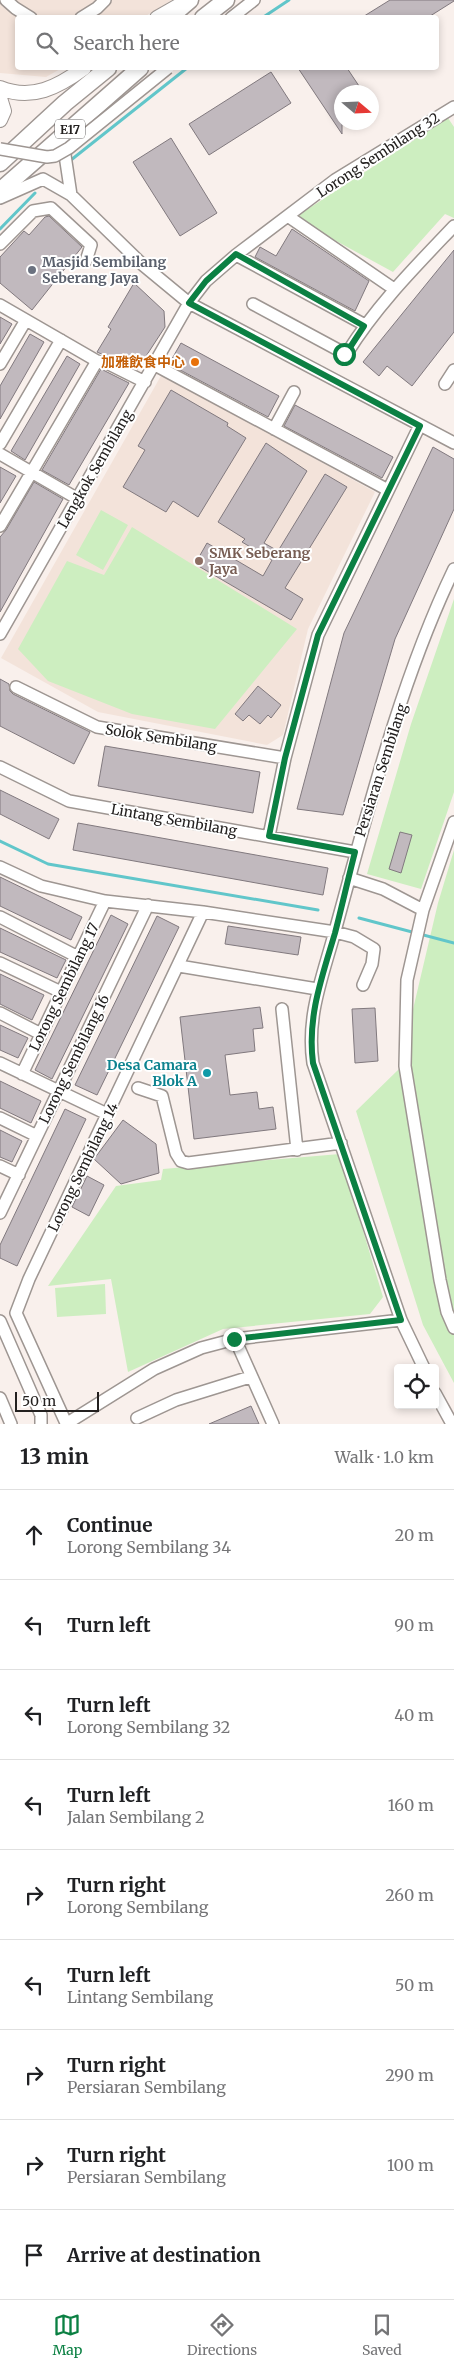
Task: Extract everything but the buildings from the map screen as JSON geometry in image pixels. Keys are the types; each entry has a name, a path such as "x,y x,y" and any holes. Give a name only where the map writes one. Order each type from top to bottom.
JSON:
{"highway":[{"path":"172,15 190,0"},
{"path":"207,15 226,0"},
{"name":"E17","path":"0,163 65,103 106,70"},
{"name":"E17","path":"0,191 138,70"}],"main road":[{"path":"162,15 190,0"},
{"path":"0,88 14,93 34,94 46,90 81,70"},
{"path":"0,98 4,110 0,120"}],"street":[{"path":"6,0 26,15"},
{"path":"86,15 105,0"},
{"path":"235,15 254,0"},
{"path":"0,149 47,157 55,156 70,148 166,70"},
{"name":"Lorong Sembilang 32","path":"189,303 206,281 236,254 335,180 453,110"},
{"path":"71,128 65,155 66,176 71,195"},
{"path":"0,198 43,179 71,195 143,266 189,303 454,443"},
{"path":"0,244 33,211 51,208 91,245 86,261"},
{"path":"288,217 394,289"},
{"path":"253,304 344,354 394,289 454,226"},
{"path":"236,254 364,326"},
{"name":"Lengkok Sembilang","path":"0,634 146,382 189,303"},
{"path":"0,305 97,361 107,363 146,382"},
{"path":"0,364 26,320"},
{"path":"0,444 61,340"},
{"path":"0,526 97,361"},
{"path":"155,365 388,490"},
{"path":"445,384 454,370"},
{"path":"274,429 294,392"},
{"path":"269,836 285,758 318,635 420,426"},
{"path":"0,454 78,499"},
{"name":"Persiaran Sembilang","path":"422,1364 401,1320 313,1063 310,1044 317,989 335,932 355,852 434,611 454,569"},
{"name":"Solok Sembilang","path":"16,687 97,727 285,758"},
{"name":"Lintang Sembilang","path":"0,767 69,801 355,852"},
{"path":"454,822 423,910 407,972 405,1066 440,1280 446,1312 454,1328"},
{"path":"0,867 41,886 105,901 203,912 335,932 354,937 374,949 372,964 364,985"},
{"path":"349,878 383,889 423,910"},
{"name":"Lorong Sembilang 17","path":"22,1074 105,901"},
{"name":"Lorong Sembilang 16","path":"0,1213 148,905"},
{"name":"Lorong Sembilang 14","path":"16,1313 29,1279 203,912"},
{"path":"0,917 78,956"},
{"path":"0,963 61,992"},
{"path":"179,966 317,989"},
{"path":"282,1009 297,1150"},
{"path":"0,1013 41,1034"},
{"path":"0,1063 107,1114"},
{"path":"138,1088 162,1096 176,1153 181,1161 188,1163 340,1143"},
{"path":"0,1118 37,1136"},
{"path":"0,1166 19,1175"},
{"path":"41,1424 42,1414 0,1321 16,1313 66,1424 154,1369 201,1348 234,1339 401,1320"},
{"path":"234,1339 273,1424"},
{"path":"137,1418 176,1400 250,1377"},
{"path":"0,1398 11,1424"},
{"path":"439,1400 452,1424"}],"shaded area":[{"path":"0,0 172,0 147,15 15,15 15,70 58,70 46,77 0,73"},
{"name":"SMK Seberang Jaya","path":"162,374 375,492 308,629 283,735 267,745 98,712 1,658"}],"green space":[{"path":"448,118 454,127 454,218 445,214 393,272 294,218"},
{"path":"101,510 128,525 103,570 76,555"},
{"path":"132,527 297,629 215,729 132,714 48,681 18,649 67,561 104,575"},
{"path":"454,599 454,792 421,889 367,874 411,724"},
{"path":"454,850 454,1383 423,1325 356,1111 399,1069 438,903"},
{"path":"340,1154 383,1297 370,1314 223,1329 128,1372 111,1279 48,1286 116,1186 161,1180 163,1169"},
{"path":"105,1284 106,1314 57,1317 55,1288"}],"waterway":[{"path":"266,15 289,0"},
{"path":"71,160 184,70"},
{"path":"0,229 35,193"},
{"path":"0,841 48,864 318,910"},
{"path":"359,918 454,943"}],"place":[{"name":"Masjid Sembilang Seberang Jaya","path":"32,270"},
{"name":"加雅飲食中心","path":"195,362"},
{"name":"SMK Seberang Jaya","path":"199,561"},
{"name":"Desa Camara Blok A","path":"207,1073"}],"route":[{"path":"234,1339 401,1320 313,1063 310,1044 317,989 335,932 355,852 269,836 285,758 318,635 420,426 189,303 206,281 236,254 364,326 344,354"}]}
